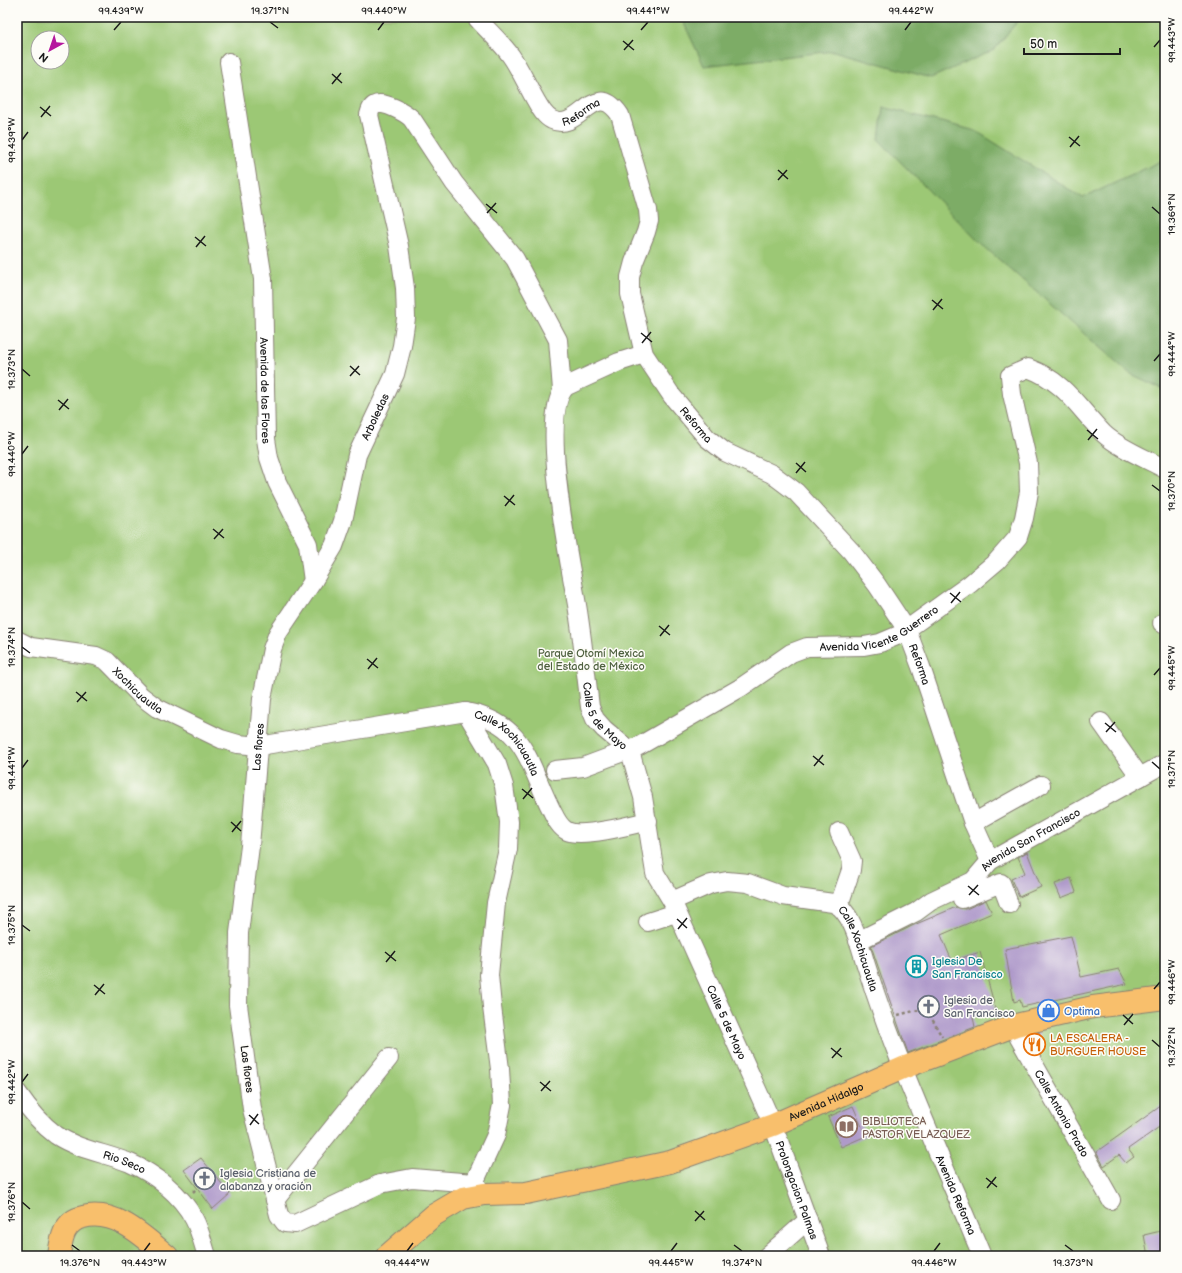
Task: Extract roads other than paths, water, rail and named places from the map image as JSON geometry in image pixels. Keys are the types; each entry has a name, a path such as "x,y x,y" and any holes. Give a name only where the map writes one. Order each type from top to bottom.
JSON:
{"main road":[{"name":"Avenida Hidalgo","path":"387,1256 434,1215 479,1188 526,1193 670,1162 773,1125 903,1068 1016,1025 1093,1006 1165,998"},
{"path":"60,1250 70,1223 77,1218 103,1215 118,1220 134,1230 167,1256"}],"street":[{"name":"Reforma","path":"476,17 511,56 542,112 552,120 561,122 571,120 596,102 605,101 614,106 620,115 648,210 649,221 630,277 630,294 644,354 672,396 712,443 725,452 772,474 796,492 851,551 877,585 907,630 921,667 973,823 990,861"},
{"name":"Avenida de las Flores","path":"229,62 263,279 266,439 269,458 277,482 308,544 313,581"},
{"name":"Arboledas","path":"313,581 334,546 343,521 357,455 394,374 402,346 406,318 405,288 400,246 369,115 370,109 374,105 380,104 404,112 412,120 462,193 515,259 558,340 562,390"},
{"path":"562,390 619,362 644,354"},
{"name":"Avenida Vicente Guerrero","path":"555,770 583,767 630,751 740,688 791,653 807,647 864,646 880,643 907,630 970,584 1006,552 1018,537 1024,518 1029,492 1028,463 1012,394 1010,376 1028,368 1053,380 1068,392 1105,435 1165,469"},
{"name":"Calle 5 de Mayo","path":"562,390 555,428 556,472 578,611 590,707 600,724 630,751 648,821 655,873 674,907 712,987 773,1125"},
{"name":"Las flores","path":"313,581 278,633 272,648 262,699 250,846 239,933 238,1005 252,1109 279,1215 285,1223 290,1224 319,1214 380,1184 412,1178 479,1188"},
{"name":"Xochicuautla","path":"17,640 32,647 96,656 107,661 141,696 157,708 221,739 238,744 259,746"},
{"path":"466,712 497,764 504,786 509,822 508,849 496,903 489,975 500,1069 502,1105 496,1135 479,1188"},
{"name":"Calle Xochicuautla","path":"259,746 466,712 484,715 511,733 524,747 557,820 568,831 585,833 648,821"},
{"path":"1101,722 1140,778"},
{"name":"Avenida San Francisco","path":"858,941 916,912 931,901 973,881 990,861 1165,763"},
{"path":"973,823 1041,785"},
{"path":"839,832 852,861 851,870 839,905"},
{"name":"Calle Xochicuautla","path":"648,922 711,884 727,881 748,883 783,896 839,905 847,914 858,941 883,1018 903,1068"},
{"path":"916,912 940,909 997,883 1001,883 1009,904"},
{"name":"Calle Antonio Prado","path":"1016,1025 1019,1038 1111,1200"},
{"path":"275,1200 389,1058"},
{"name":"Avenida Reforma","path":"903,1068 982,1256"},
{"name":"Rio Seco","path":"17,1092 44,1125 57,1135 83,1149 130,1163 150,1174 174,1193 194,1218 207,1256"},
{"name":"Prolongacion Palmas","path":"773,1125 821,1256"},
{"path":"767,1256 808,1220"}],"place":[{"name":"Iglesia De San Francisco","path":"916,967"},
{"name":"Iglesia de San Francisco","path":"928,1006"},
{"name":"Optima","path":"1048,1011"},
{"name":"LA ESCALERA - BURGUER HOUSE","path":"1034,1044"},
{"name":"BIBLIOTECA PASTOR VELAZQUEZ","path":"847,1127"},
{"name":"Iglesia Cristiana de alabanza y oración","path":"205,1179"}],"park label":[{"name":"Parque Otomí Mexica del Estado de México","path":"591,659"}]}
